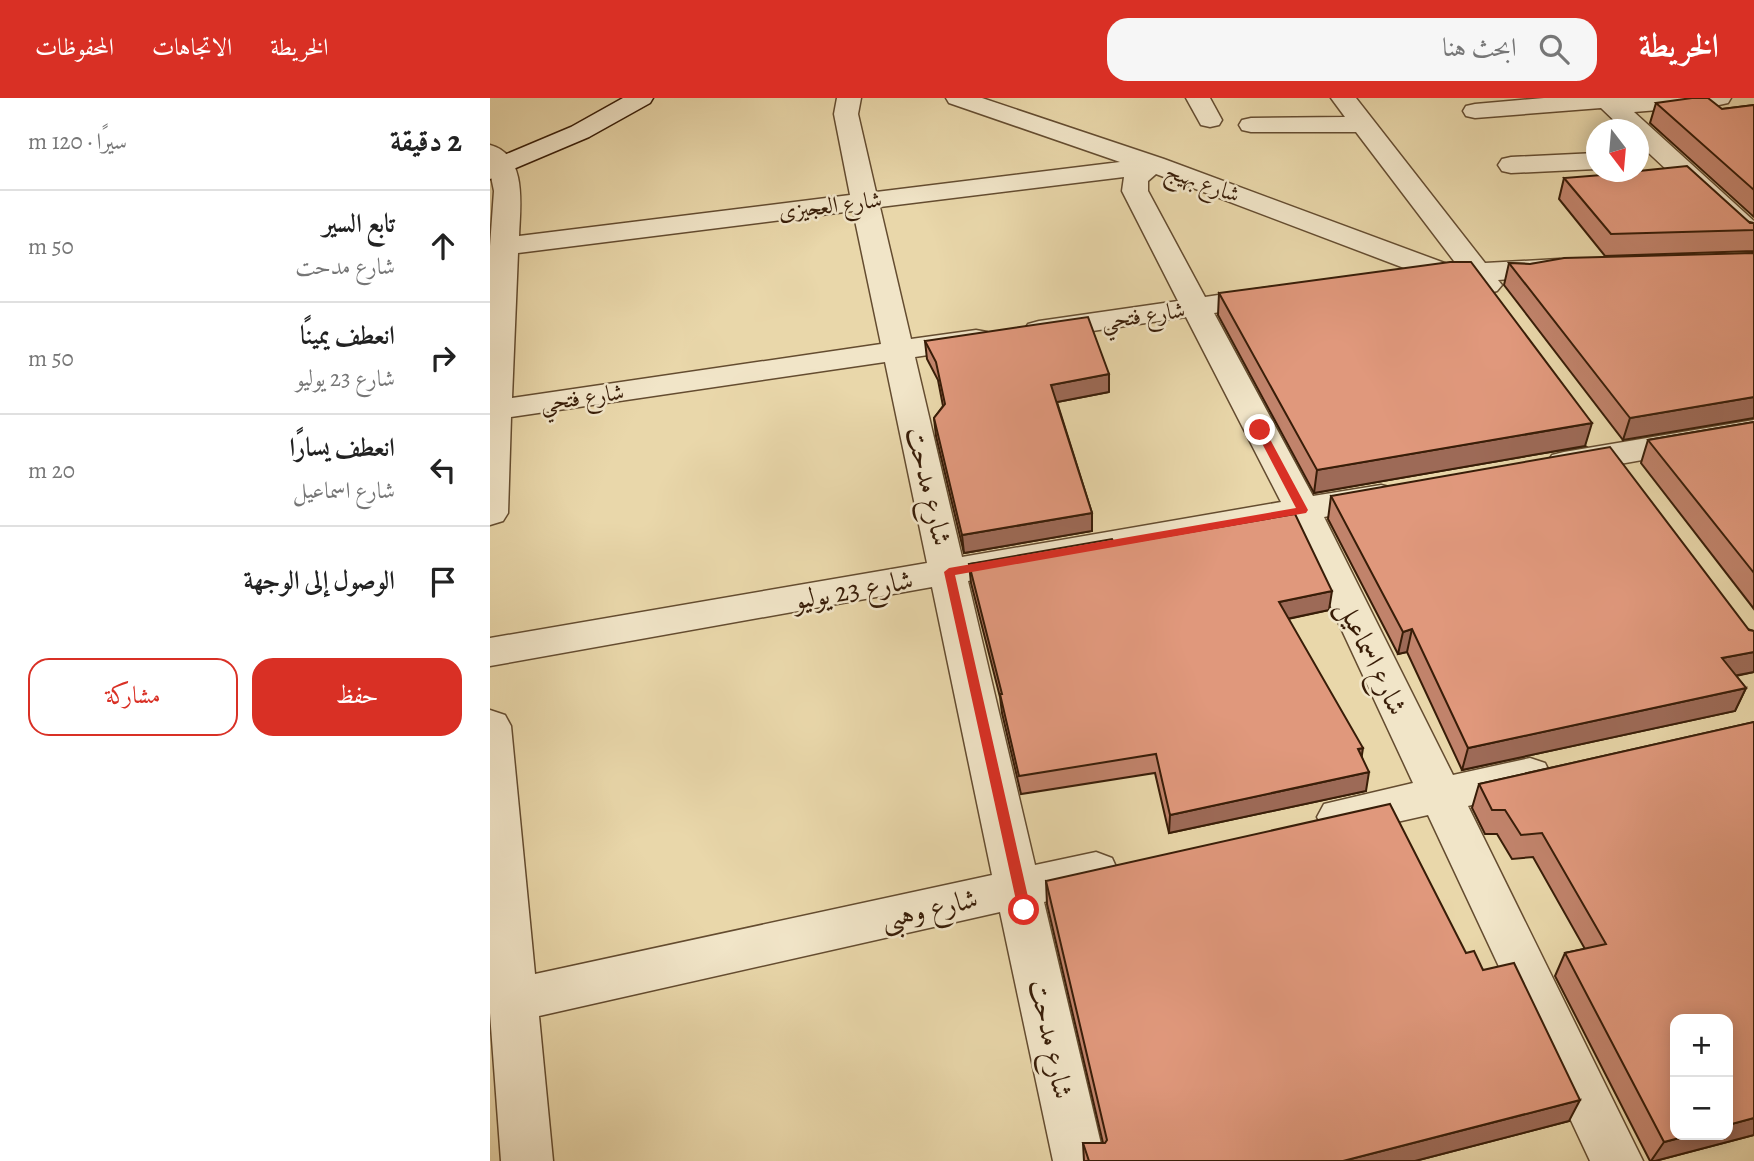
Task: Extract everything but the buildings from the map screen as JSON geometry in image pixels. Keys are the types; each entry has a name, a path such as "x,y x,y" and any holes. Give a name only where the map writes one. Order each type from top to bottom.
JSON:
{"street":[{"path":"490,513 507,191 506,177 494,164 580,132 641,98"},
{"name":"شارع مدحت","path":"849,98 846,114 1079,1161"},
{"name":"شارع بهيج","path":"958,98 1461,272"},
{"path":"1198,98 1210,120"},
{"path":"1343,98 1364,124 1461,272 1500,303"},
{"path":"1475,111 1609,101 1719,98"},
{"path":"1609,101 1670,158 1751,254"},
{"path":"1251,125 1364,124"},
{"path":"1649,159 1670,158"},
{"path":"1511,165 1586,162"},
{"name":"شارع العجيزى","path":"504,246 1156,165"},
{"name":"شارع اسماعيل","path":"1156,165 1137,176 1135,191 1303,510 1617,1161"},
{"path":"1382,279 1461,272 1587,268"},
{"name":"شارع فتحي","path":"495,410 1302,291"},
{"path":"1532,469 1754,430"},
{"name":"شارع 23 يوليو","path":"490,652 1411,491"},
{"path":"490,726 527,1161"},
{"path":"1304,825 1570,766"},
{"name":"شارع وهبى","path":"514,1000 1141,861"}],"route":[{"path":"1024,910 949,572 1303,510 1260,430"}]}
